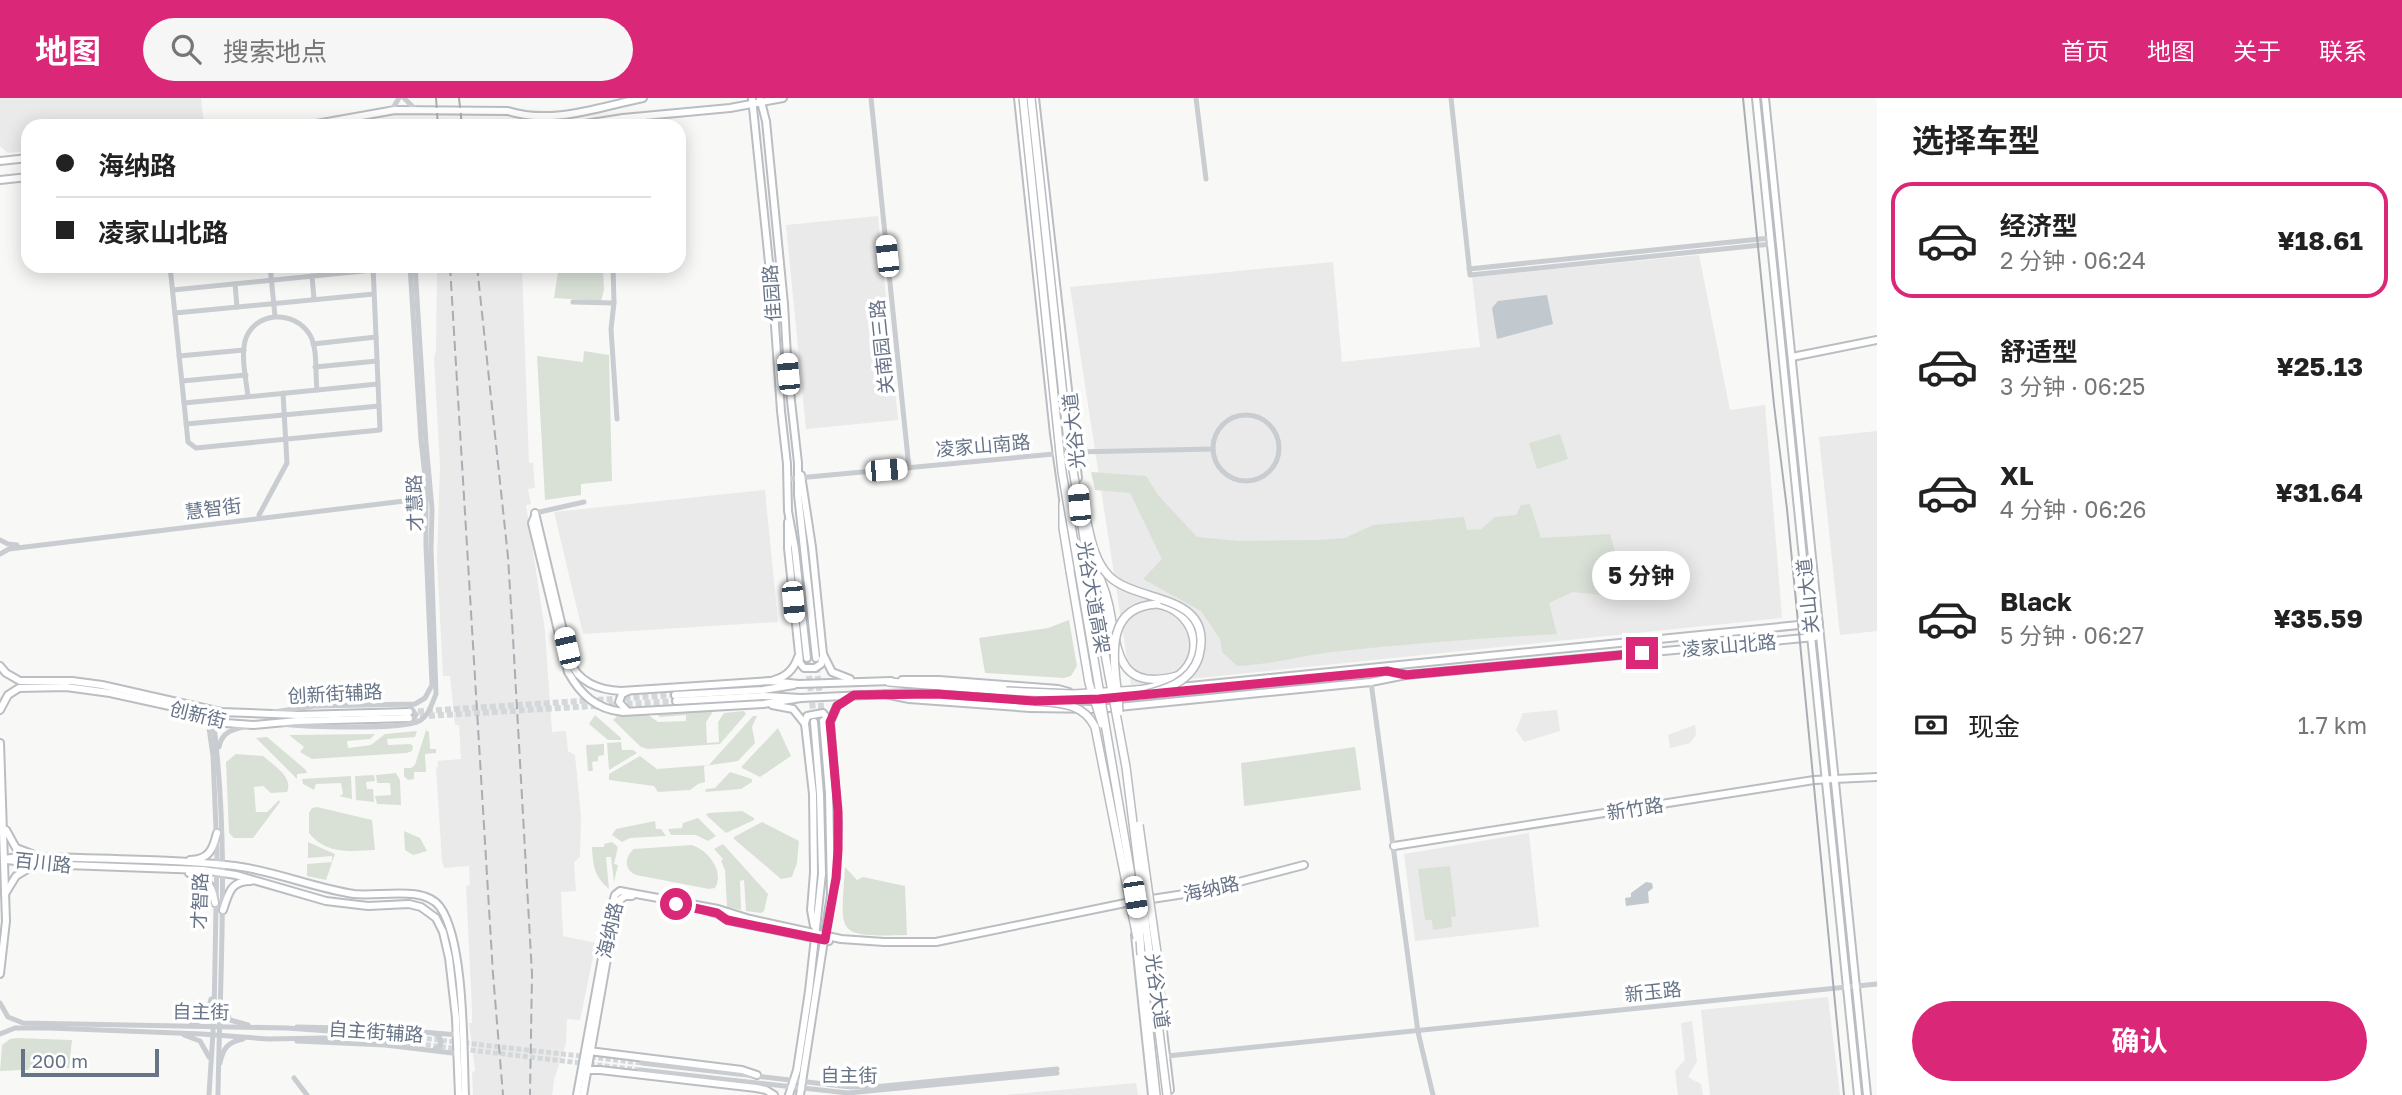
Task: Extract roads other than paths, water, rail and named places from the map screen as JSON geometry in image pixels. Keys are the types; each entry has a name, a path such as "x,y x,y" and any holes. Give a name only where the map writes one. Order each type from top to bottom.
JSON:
{"highway":[{"name":"光谷大道高架","path":"1023,98 1062,472 1139,922 1154,1095"},
{"name":"光谷大道高架","path":"1033,98 1066,418 1087,557 1126,767 1169,1095"},
{"path":"1078,489 1097,558 1107,573 1130,589 1164,598 1182,607 1199,631 1198,660 1186,676 1172,686 1140,696"},
{"path":"1063,504 1063,528 1089,683 1109,743"},
{"path":"1088,556 1102,578 1117,649 1127,668 1138,677 1152,681 1177,677"},
{"path":"889,682 1073,694 1121,691 1152,688 1177,677 1188,665 1194,651 1194,636 1188,623 1179,612 1166,606 1149,605 1136,609 1122,623 1114,644 1113,666 1119,727"},
{"path":"1034,701 1077,707 1088,715 1096,727 1132,922 1141,955"},
{"path":"1126,767 1147,876 1158,960 1163,1033"}],"main road":[{"path":"346,119 395,110 508,111 521,115 552,116 643,98"},
{"path":"619,119 730,108 752,101 783,98"},
{"name":"光谷大道","path":"1018,98 1056,454 1132,902 1154,1095"},
{"name":"光谷大道","path":"1033,98 1088,556 1146,899 1167,1056 1169,1095"},
{"name":"关山大道","path":"1756,98 1858,1095"},
{"name":"关山大道","path":"1765,98 1867,1095"},
{"name":"佳园路","path":"760,100 766,121 784,304 788,374 800,478 798,495 819,656"},
{"name":"佳园路","path":"752,101 787,464 788,511"},
{"path":"1,160 21,159"},
{"path":"2,180 21,178"},
{"path":"1792,357 1877,340"},
{"path":"788,511 788,548 802,666 819,666 819,656"},
{"path":"788,511 807,658"},
{"path":"535,513 572,665 581,678 610,690 771,681 799,684 939,680 1058,689 1096,695 1819,623"},
{"path":"535,513 532,523 568,672 581,692 590,700 609,709 628,711 763,704 801,698 885,694 937,694 1034,701 1140,696 1387,671 1406,675"},
{"name":"凌家山北路","path":"885,694 909,699 1098,709 1371,682 1406,675 1821,636"},
{"path":"771,681 781,678 793,669 799,656"},
{"path":"819,656 832,672 858,681"},
{"name":"创新街","path":"0,666 20,681 89,683 209,713 225,723 283,724 409,715"},
{"path":"799,684 784,688 676,698 801,698"},
{"name":"创新街","path":"0,710 8,695 19,688 66,687 209,713 409,715"},
{"path":"628,711 619,702 622,694 629,690"},
{"path":"826,722 837,706 854,695"},
{"path":"763,704 793,709 805,724"},
{"path":"802,1089 831,895 836,878 838,824 827,715 819,713 807,716 805,724 813,793 814,873 811,910 815,936"},
{"path":"791,1088 809,990 821,874 821,822 814,722"},
{"path":"0,743 6,921 0,974"},
{"name":"新竹路","path":"1394,846 1814,780 1877,777"},
{"path":"0,836 4,827"},
{"path":"4,827 16,848 42,861"},
{"path":"151,862 159,859 203,858 213,848 216,833"},
{"name":"百川路","path":"3,859 180,871 244,867 343,892 415,894 427,897 438,905 444,915 450,931 458,977 459,1095"},
{"path":"5,894 16,876 42,861"},
{"name":"百川路","path":"42,861 151,862 219,869 326,901 378,906 416,905 428,910 436,918 443,932 460,1035"},
{"name":"海纳路","path":"578,1095 589,1051 611,909 615,895 620,891 718,909 815,936 877,946 936,942 1146,899 1204,891 1304,865"},
{"path":"180,871 204,877 212,889 215,903"},
{"path":"223,910 231,887 239,882 253,881"},
{"path":"0,882 5,894"},
{"path":"378,906 398,901 397,897 387,895"},
{"path":"589,1051 742,1070 757,1075"},
{"name":"百川路","path":"460,1053 465,1095"},
{"path":"608,1071 604,1061 612,1055"},
{"path":"585,1070 756,1088 774,1095"},
{"name":"海纳路","path":"583,1095 585,1070"}],"street":[{"path":"381,113 393,108 401,98 412,108 421,111"},
{"name":"关南园三路","path":"871,98 909,468"},
{"path":"1196,98 1206,179"},
{"path":"1451,98 1470,272 1771,241"},
{"path":"171,273 188,442 196,448 380,430 373,273"},
{"path":"270,273 275,316"},
{"path":"173,290 335,273"},
{"name":"才慧路","path":"414,273 429,496 437,689 427,714 416,723 409,715 425,698 432,685 426,547 429,496"},
{"path":"613,273 611,328 617,419"},
{"path":"312,276 314,299"},
{"path":"235,284 237,307"},
{"path":"175,313 374,293"},
{"path":"573,302 614,303"},
{"path":"248,396 244,350 246,339 254,327 275,316 300,323 309,334 313,344 317,390"},
{"path":"313,344 376,337"},
{"path":"180,356 244,350"},
{"path":"315,368 377,361"},
{"path":"182,381 246,374"},
{"path":"184,402 378,384"},
{"path":"259,515 286,468 288,457 283,393"},
{"path":"186,424 379,406"},
{"path":"1239,415 1262,418 1271,425 1280,446 1274,466 1258,480 1247,482 1237,480 1219,468 1212,449 1214,437 1220,427 1228,419 1239,415"},
{"name":"凌家山南路","path":"787,479 1076,452 1212,449"},
{"name":"慧智街","path":"0,540 8,544 41,543 429,496"},
{"name":"慧智街","path":"0,554 9,549 429,496"},
{"path":"535,513 584,502"},
{"path":"1371,682 1418,1032 1433,1095"},
{"path":"1072,709 1078,704 1078,696 1073,693"},
{"name":"才智路","path":"209,713 219,757 222,805 215,903 213,992 218,1095"},
{"name":"才智路","path":"209,713 223,910 221,997 216,1027"},
{"path":"219,757 219,743 225,733 253,725"},
{"name":"新玉路","path":"1167,1056 1877,984"},
{"path":"142,1026 165,1023 195,1024 206,1015 213,992"},
{"path":"221,997 224,1011 230,1020 262,1027"},
{"name":"自主街","path":"0,1003 8,1017 23,1023 287,1028 411,1040 250,1038 15,1028 0,1034"},
{"name":"自主街辅路","path":"287,1028 307,1026 386,1029 460,1035"},
{"path":"178,1034 200,1041 210,1061"},
{"path":"432,1050 442,1042 439,1036 433,1034"},
{"name":"才智路","path":"209,1095 210,1061 216,1035"},
{"path":"218,1072 225,1048 234,1041 250,1038"},
{"name":"自主街辅路","path":"287,1039 460,1053"},
{"name":"自主街","path":"791,1088 757,1075 641,1067 791,1088 858,1093 1057,1071"},
{"path":"294,1078 307,1095"},
{"path":"731,1080 756,1088"}],"tunnel":[{"path":"807,658 814,719"},
{"path":"816,658 822,716"},
{"path":"409,712 675,695"},
{"path":"411,717 676,701"},
{"path":"412,1037 642,1063"},
{"path":"411,1043 640,1070"}],"tram line":[{"path":"1743,98 1787,509 1844,1095"}],"railway":[{"path":"436,98 438,119"},
{"path":"459,98 461,119"},
{"path":"450,273 493,974 503,1095"},
{"path":"478,273 508,557 532,974 530,1095"}]}
